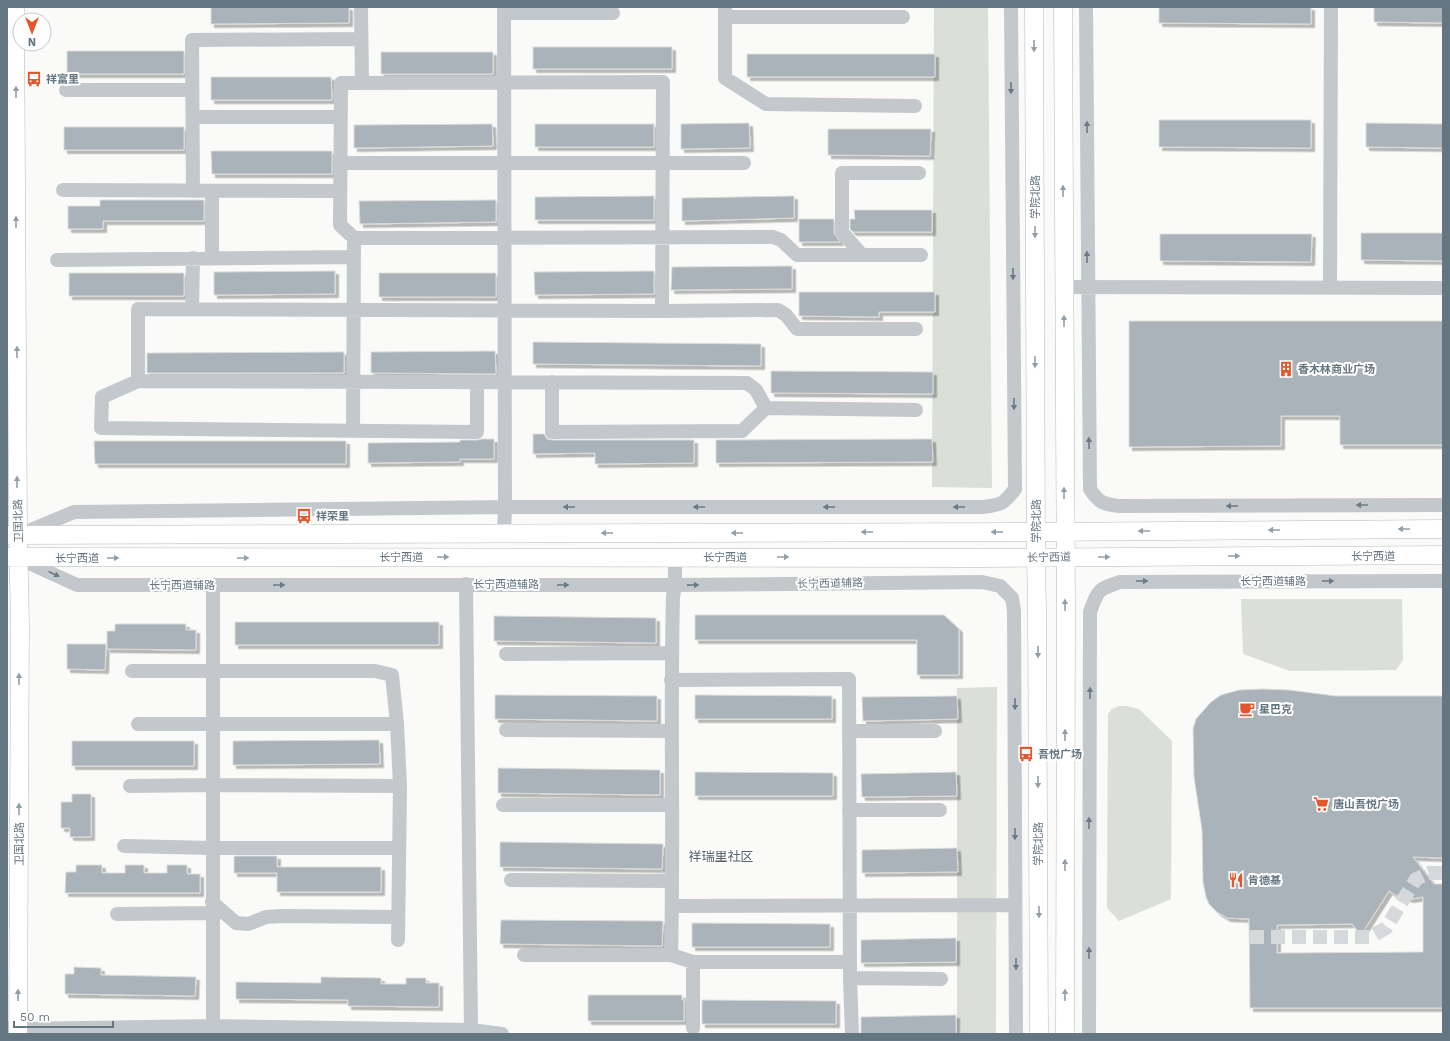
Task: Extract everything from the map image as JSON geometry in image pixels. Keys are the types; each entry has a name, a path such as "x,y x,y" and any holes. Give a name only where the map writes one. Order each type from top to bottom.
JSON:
{"main road":[{"name":"卫国北路","path":"14,1030 20,625 12,535 15,7"},
{"name":"学院北路","path":"1034,7 1039,1034"},
{"path":"1062,7 1065,532 1065,1034"},
{"name":"长宁西道","path":"12,535 1065,532 1443,529"},
{"name":"长宁西道","path":"13,558 1065,557 1443,555"}],"street":[{"path":"361,7 362,82"},
{"path":"12,535 74,512 505,507 983,507 998,505 1006,500 1014,489 1011,7"},
{"path":"1086,7 1087,287 1090,489 1096,499 1104,504 1119,506 1443,505"},
{"path":"1330,288 1331,7"},
{"path":"504,534 504,10 613,13"},
{"path":"903,17 725,12 725,78 766,104 915,106"},
{"path":"193,191 192,40 361,39"},
{"path":"662,311 662,238 662,163 663,82 342,83 340,225 354,238 662,238 773,237 782,240 797,255 921,255"},
{"path":"66,90 192,90"},
{"path":"193,117 341,117"},
{"path":"341,162 744,163"},
{"path":"862,255 842,232 842,174 919,173"},
{"path":"63,190 340,191"},
{"path":"212,191 212,258"},
{"path":"353,431 354,238"},
{"path":"57,260 354,257"},
{"path":"192,309 193,258"},
{"path":"1064,287 1443,288"},
{"path":"138,381 138,309 505,311 778,310 786,315 796,329 916,329"},
{"path":"477,383 477,432 102,428 102,397 138,381 477,383 747,382 756,390 766,408"},
{"path":"552,382 552,432 742,431 766,408 916,410"},
{"path":"671,955 671,653 673,597 676,585 675,557"},
{"name":"长宁西道辅路","path":"13,558 77,585 676,585 982,582 1000,586 1012,598 1014,611 1015,905"},
{"name":"长宁西道辅路","path":"1089,1034 1090,612 1096,595 1104,587 1120,582 1443,581"},
{"path":"466,584 470,1033"},
{"path":"213,586 212,908 220,1029"},
{"path":"506,654 671,653"},
{"path":"132,671 375,671 392,675 400,786 398,940"},
{"path":"671,680 848,679 850,978 852,1034"},
{"path":"138,724 396,724"},
{"path":"506,730 671,730"},
{"path":"849,731 935,731"},
{"path":"130,786 400,786"},
{"path":"503,806 672,805"},
{"path":"849,810 940,810"},
{"path":"124,846 213,848 399,848"},
{"path":"511,880 672,881"},
{"path":"672,906 1015,905 1016,1034"},
{"path":"117,914 212,908 236,923 248,924 266,917 281,916 398,917"},
{"path":"524,955 671,955 693,962 850,962"},
{"path":"693,962 693,1028"},
{"path":"850,978 941,979"},
{"path":"14,1030 220,1029 502,1034"}],"shaded area":[{"path":"934,7 988,7 992,488 932,487"},
{"path":"1241,599 1402,599 1403,660 1396,670 1290,671 1243,654"},
{"path":"997,687 996,1034 957,1034 957,688"},
{"path":"1119,706 1139,709 1172,741 1171,899 1119,921 1107,908 1108,714 1112,709"}],"building":[{"path":"211,7 349,7 349,23 211,24"},
{"path":"1159,7 1311,7 1311,24 1159,23"},
{"path":"1374,7 1443,7 1443,23 1374,22"},
{"path":"533,47 672,47 672,69 533,69"},
{"path":"67,51 184,51 184,74 67,74"},
{"path":"381,52 493,52 493,74 381,74"},
{"path":"747,54 935,54 935,77 747,77"},
{"path":"211,77 331,77 332,100 211,100"},
{"path":"1159,120 1311,120 1311,148 1159,147"},
{"path":"749,123 750,148 681,149 681,124"},
{"path":"1366,123 1443,124 1443,148 1366,147"},
{"path":"492,124 493,146 354,148 354,125"},
{"path":"535,124 654,124 654,147 535,147"},
{"path":"64,127 184,127 184,150 64,150"},
{"path":"828,129 931,129 930,156 828,155"},
{"path":"211,151 332,151 332,174 212,174"},
{"path":"654,196 654,220 535,220 535,197"},
{"path":"794,196 794,218 682,221 682,198"},
{"path":"100,200 204,200 204,221 103,221 103,229 68,229 68,206 100,206"},
{"path":"496,200 496,222 360,224 359,201"},
{"path":"854,210 932,210 932,232 853,232 850,229 850,219 855,219"},
{"path":"799,219 834,219 834,233 840,242 799,242"},
{"path":"1361,233 1443,233 1443,261 1361,260"},
{"path":"1160,234 1312,234 1311,262 1160,261"},
{"path":"792,266 792,289 671,290 672,267"},
{"path":"335,271 335,294 214,295 214,272"},
{"path":"654,271 654,294 535,295 534,272"},
{"path":"69,273 184,273 184,296 69,296"},
{"path":"379,273 496,273 496,297 379,297"},
{"path":"799,292 935,292 935,312 879,312 879,317 799,316"},
{"name":"香木林商业广场","path":"1129,321 1443,321 1443,445 1340,445 1340,416 1281,416 1281,446 1129,447"},
{"path":"533,342 761,344 761,366 533,364"},
{"path":"495,351 496,374 371,373 371,352"},
{"path":"344,352 344,373 147,373 147,353"},
{"path":"771,371 933,372 933,394 771,393"},
{"path":"533,434 544,434 547,439 552,440 694,440 694,463 595,464 595,453 533,454"},
{"path":"494,439 494,459 460,459 460,462 368,463 368,443 460,442 460,440"},
{"path":"932,439 933,462 716,463 716,440"},
{"path":"94,441 346,441 346,464 95,464"},
{"path":"695,615 944,615 959,629 959,675 917,675 917,640 695,640"},
{"path":"494,616 656,618 656,643 494,641"},
{"path":"235,622 439,622 439,645 235,645"},
{"path":"115,624 186,624 186,630 196,630 196,650 107,649 107,631 115,631"},
{"path":"67,644 106,644 105,670 67,669"},
{"name":"唐山吾悦广场","path":"1239,690 1289,690 1336,696 1443,696 1443,858 1413,857 1434,884 1443,884 1443,1008 1250,1008 1249,919 1227,918 1217,912 1209,904 1206,897 1203,882 1202,830 1194,777 1193,729 1196,719 1211,702 1221,695","holes":["1389,891 1397,896 1411,899 1423,897 1423,952 1277,953 1277,925 1352,924 1361,935"]},
{"path":"495,695 657,696 657,721 495,719"},
{"path":"695,695 832,696 832,719 695,719"},
{"path":"957,696 958,719 863,721 862,697"},
{"path":"379,740 380,764 233,765 233,741"},
{"path":"72,741 194,741 194,766 72,766"},
{"path":"498,768 660,770 660,795 498,793"},
{"path":"695,772 833,773 833,796 695,796"},
{"path":"956,772 957,796 862,797 861,774"},
{"path":"72,794 91,794 91,837 70,837 70,828 61,828 61,802 72,802"},
{"path":"500,842 663,844 662,869 500,867"},
{"path":"957,848 958,872 862,873 862,850"},
{"path":"234,856 277,856 277,867 381,867 381,892 277,892 277,873 234,873"},
{"path":"76,865 102,865 102,873 125,873 125,865 144,865 144,873 167,873 167,865 187,865 187,874 200,874 200,893 65,893 66,872 76,872"},
{"path":"501,920 663,921 662,946 500,944"},
{"path":"692,923 830,924 830,947 692,947"},
{"path":"956,938 956,962 861,963 861,940"},
{"path":"74,967 101,968 101,975 196,977 195,996 65,994 65,974 74,974"},
{"path":"321,977 381,978 381,984 406,984 406,978 426,978 426,983 439,983 439,1007 348,1006 348,1000 236,999 236,982 321,983"},
{"path":"588,995 682,995 682,1000 684,1000 684,1021 588,1021"},
{"path":"702,1000 836,1001 836,1024 702,1024"},
{"path":"956,1015 956,1034 861,1034 861,1017"}],"tunnel":[{"path":"1250,937 1370,937 1386,928 1416,879 1429,873 1443,873"}],"place":[{"name":"祥富里","path":"34,79"},
{"name":"香木林商业广场","path":"1286,369"},
{"name":"祥荣里","path":"304,516"},
{"name":"星巴克","path":"1247,709"},
{"name":"吾悦广场","path":"1026,754"},
{"name":"唐山吾悦广场","path":"1321,804"},
{"name":"肯德基","path":"1236,880"}],"district":[{"name":"祥瑞里社区","path":"721,856"}]}
